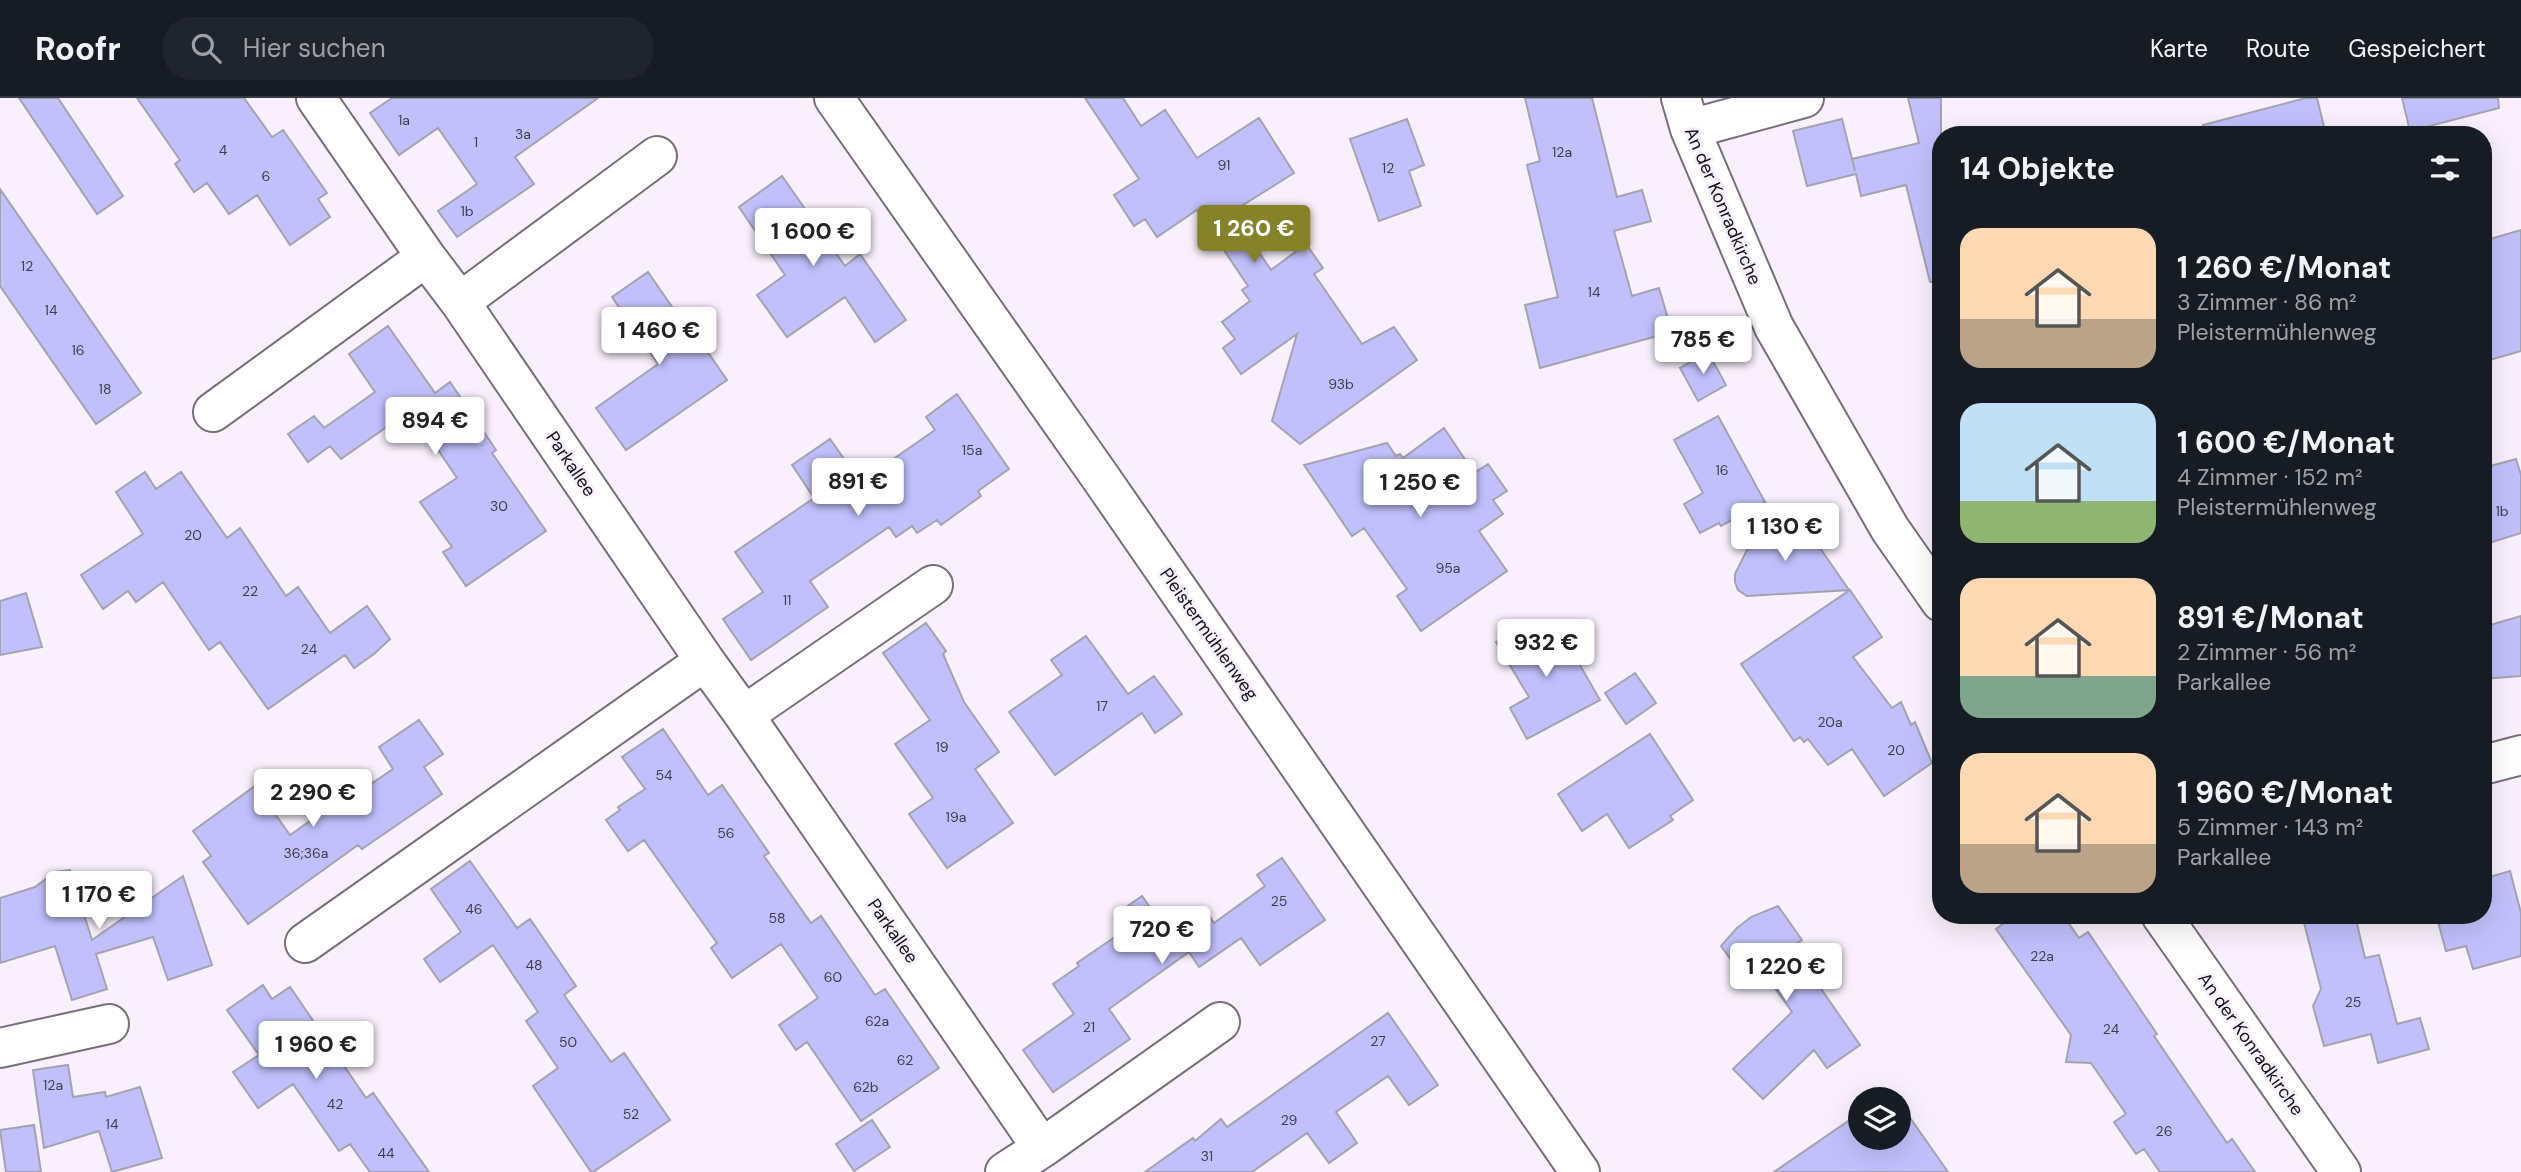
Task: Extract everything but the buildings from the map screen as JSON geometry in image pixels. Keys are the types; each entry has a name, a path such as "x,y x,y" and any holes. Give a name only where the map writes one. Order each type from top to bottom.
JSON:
{"street":[{"name":"Parkallee","path":"316,98 460,302 1042,1148"},
{"name":"Pleistermühlenweg","path":"834,98 1111,492 1580,1172"},
{"path":"1685,113 1804,98"},
{"name":"An der Konradkirche","path":"1685,113 1774,327 1890,529 1932,589"},
{"path":"460,302 657,156"},
{"path":"213,412 426,257"},
{"path":"744,715 933,585"},
{"path":"305,943 705,661"},
{"path":"2492,763 2521,755"},
{"name":"An der Konradkirche","path":"2167,924 2341,1172"},
{"path":"1006,1172 1220,1023"},
{"path":"0,1048 109,1024"}]}
